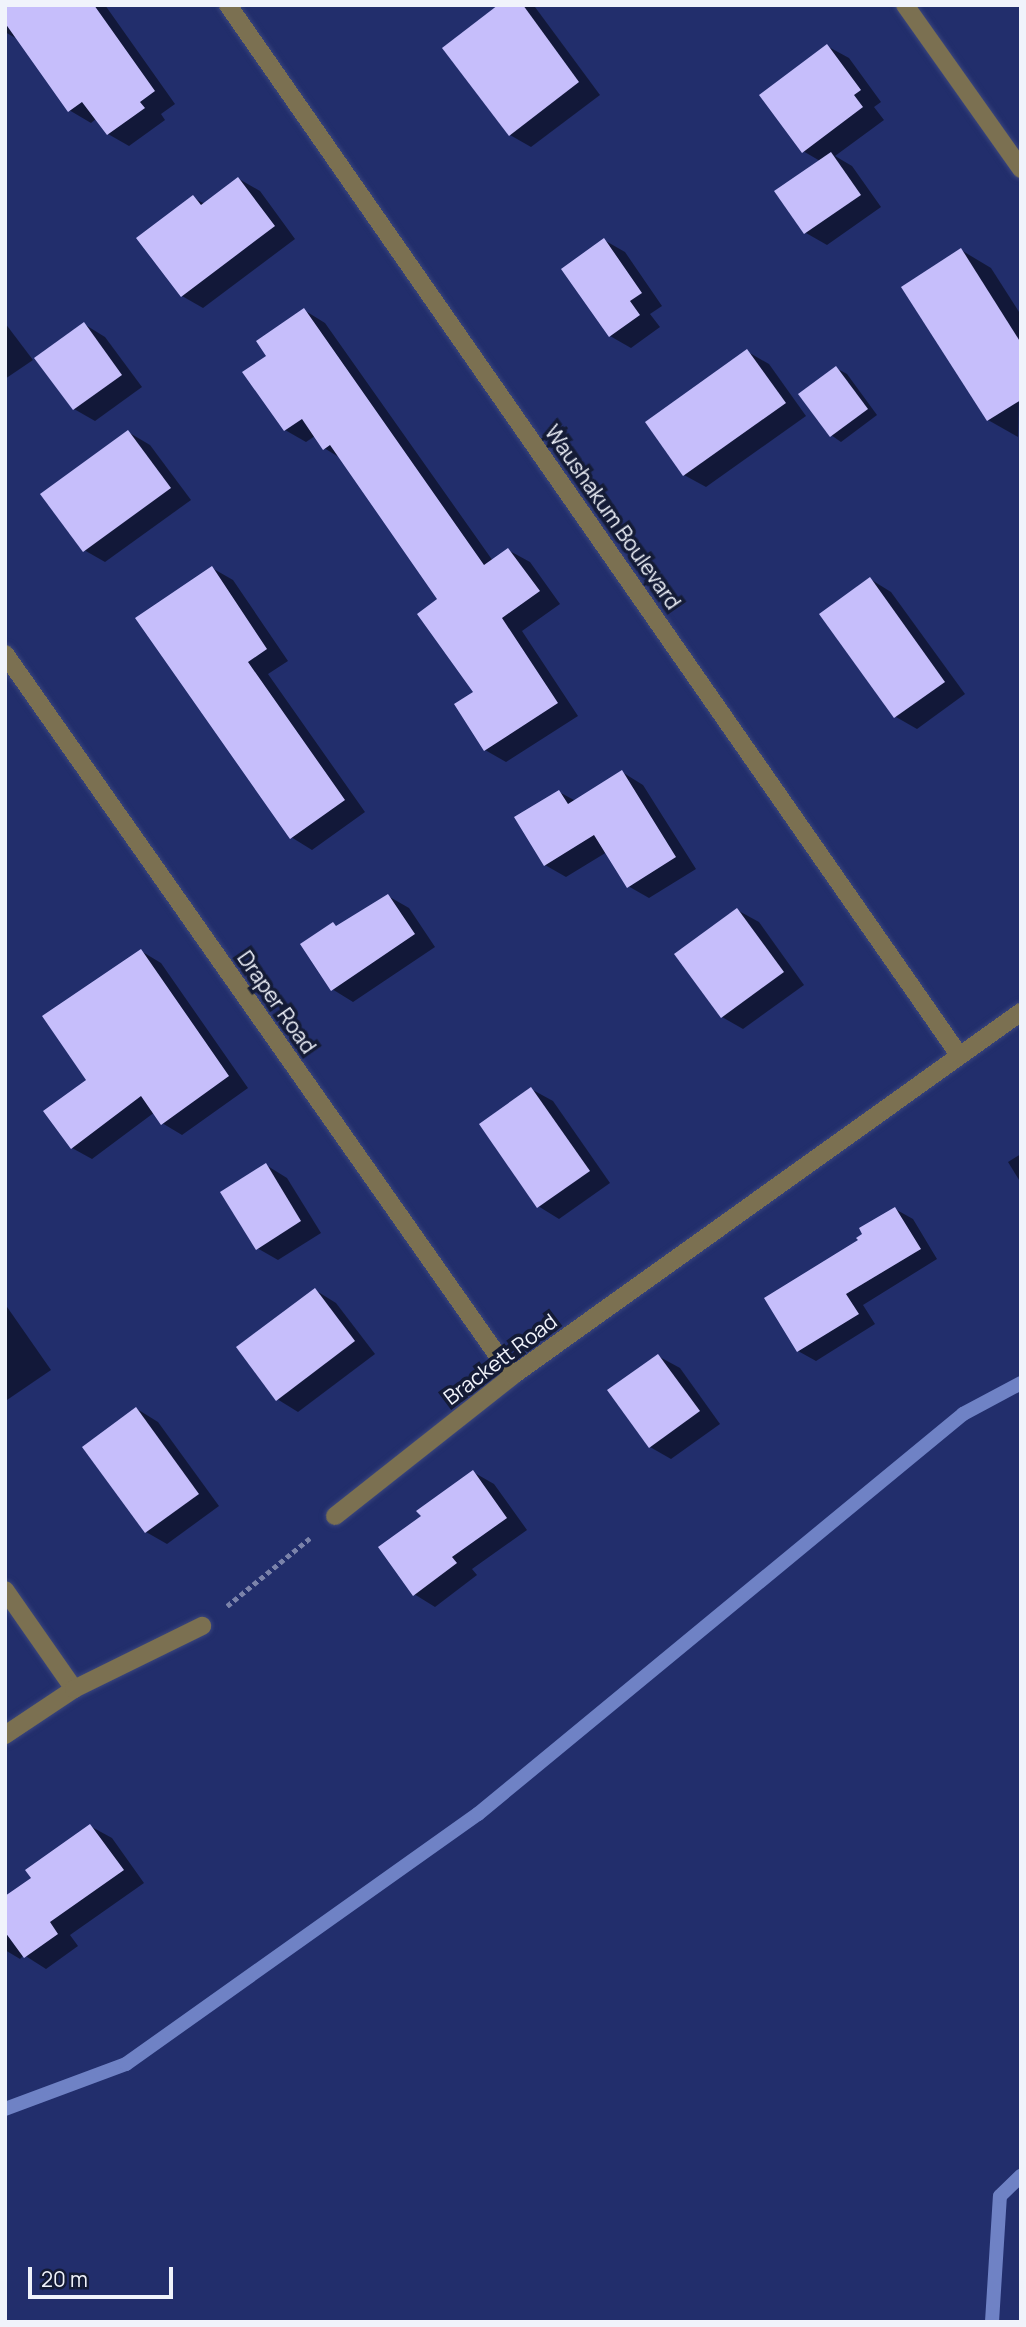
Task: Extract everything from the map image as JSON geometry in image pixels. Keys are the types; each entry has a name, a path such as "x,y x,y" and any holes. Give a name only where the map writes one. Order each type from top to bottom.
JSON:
{"street":[{"name":"Waushakum Boulevard","path":"228,5 959,1055"},
{"path":"905,5 1021,169"},
{"name":"Draper Road","path":"5,654 512,1376"},
{"name":"Brackett Road","path":"335,1516 512,1376 1021,1012"},
{"path":"5,1590 74,1689"},
{"path":"5,1735 74,1689 202,1626"}],"path":[{"path":"202,1626 335,1516"}],"building":[{"path":"5,5 94,5 155,91 140,102 145,108 107,135 82,102 68,112 5,23"},
{"path":"498,5 523,5 579,82 509,136 442,48"},
{"path":"827,44 861,90 854,95 863,107 802,153 759,95"},
{"path":"831,152 861,195 804,234 774,191"},
{"path":"238,177 275,226 181,297 136,238 193,195 201,205"},
{"path":"604,238 642,293 630,301 640,315 609,337 561,269"},
{"path":"961,248 1021,343 1021,400 987,421 901,287"},
{"path":"304,308 484,565 508,548 540,591 502,618 558,703 484,751 454,704 473,692 417,614 437,599 330,445 323,450 302,419 284,431 242,372 266,356 256,341"},
{"path":"84,322 122,375 73,410 34,358"},
{"path":"747,349 786,403 683,476 645,422"},
{"path":"836,366 868,409 830,437 798,394"},
{"path":"128,430 171,488 83,552 40,494"},
{"path":"212,566 267,649 248,662 345,800 290,839 135,618"},
{"path":"870,577 945,682 894,718 819,614"},
{"path":"622,770 676,857 627,888 594,835 544,866 514,817 559,790 568,804"},
{"path":"388,894 415,934 331,991 300,944 333,922 336,926"},
{"path":"737,908 784,972 721,1018 674,954"},
{"path":"141,949 229,1076 161,1125 141,1096 71,1149 43,1111 86,1080 42,1016"},
{"path":"531,1087 590,1171 537,1208 479,1124"},
{"path":"266,1163 301,1221 256,1250 220,1192"},
{"path":"895,1207 921,1249 846,1294 859,1314 797,1352 764,1298 858,1240 856,1238 862,1234 859,1228"},
{"path":"315,1288 355,1341 276,1401 236,1347"},
{"path":"658,1354 700,1411 649,1448 607,1390"},
{"path":"136,1407 199,1494 145,1533 82,1447"},
{"path":"473,1470 507,1518 452,1557 457,1563 413,1596 378,1547 421,1516 416,1511"},
{"path":"90,1824 124,1870 50,1922 58,1934 24,1958 5,1932 5,1896 31,1878 25,1870"}],"waterway":[{"path":"5,2109 126,2064 478,1814 963,1414 1021,1383"},
{"path":"992,2322 1000,2196 1021,2176"}]}
